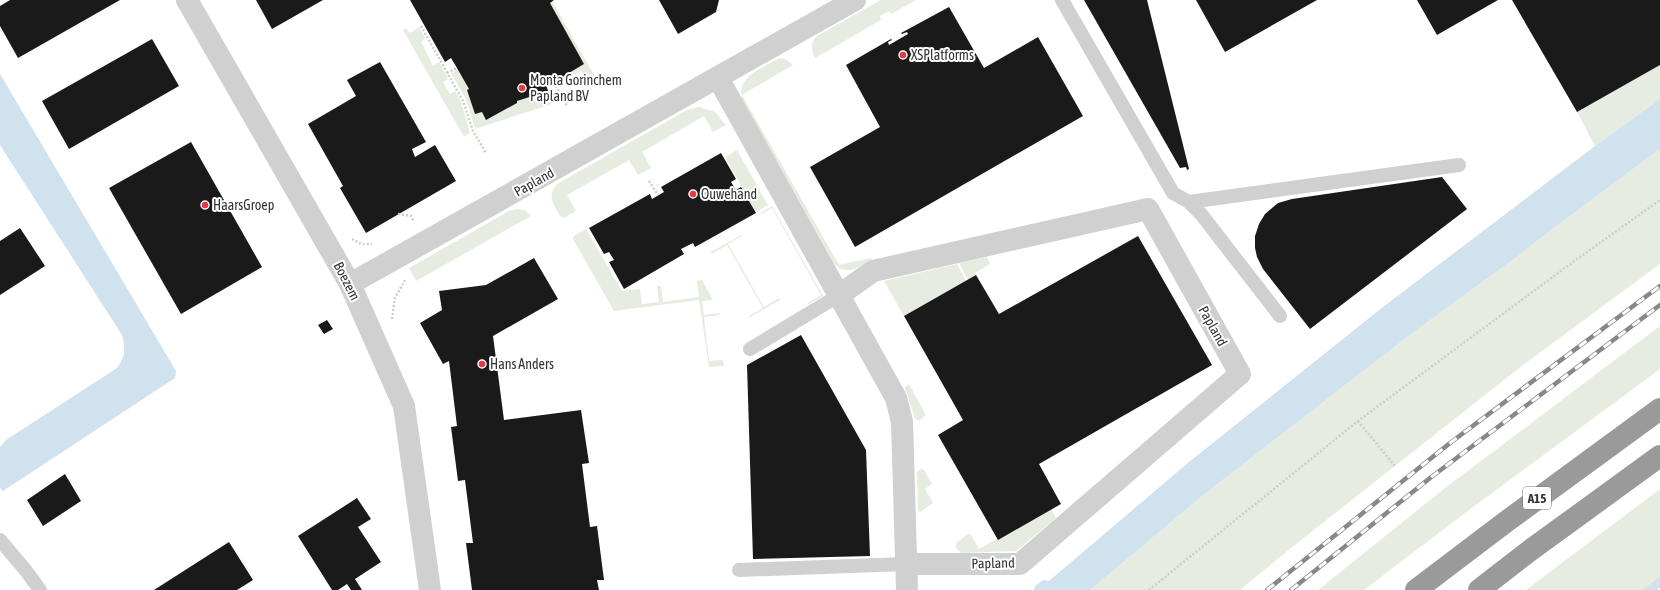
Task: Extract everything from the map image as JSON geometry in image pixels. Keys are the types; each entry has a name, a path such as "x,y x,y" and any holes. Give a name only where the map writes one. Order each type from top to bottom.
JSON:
{"highway":[{"name":"A15","path":"1416,590 1507,520 1660,409"},
{"path":"1480,590 1532,549 1660,456"}],"street":[{"name":"Boezem","path":"187,0 350,284 404,406 430,590"},
{"name":"Papland","path":"350,284 855,0"},
{"path":"718,78 896,398 902,422 907,590"},
{"name":"Papland","path":"838,296 873,271 1148,209 1240,374 1020,564 907,564"}],"lane":[{"path":"1062,0 1173,193 1189,202 1201,214 1280,316"},
{"path":"1189,202 1458,165"},
{"name":"Papland","path":"750,349 838,296"},
{"path":"0,540 28,572 40,590"},
{"name":"Papland","path":"739,570 907,564"}],"path":[{"path":"421,26 463,101 473,131 486,153"},
{"path":"447,73 457,68"},
{"path":"552,79 567,106"},
{"path":"650,181 658,195"},
{"path":"1148,590 1358,421 1573,262 1660,200"},
{"path":"398,214 411,216 418,228"},
{"path":"1358,421 1395,466"}],"shaded area":[{"path":"881,0 916,0 891,14 889,11 880,16 881,20 815,58 812,46 813,41 817,36"},
{"path":"552,1 597,80 590,84 581,71 561,82 559,79 584,64 550,3"},
{"path":"419,27 425,38 421,42 433,66 439,62 448,79 443,82 450,94 455,91 461,102 470,133 464,137 403,30 406,28 410,33"},
{"path":"782,58 793,65 742,95 839,265 872,259 853,269 843,269 834,263 742,99 741,93 742,87 747,79 773,61"},
{"path":"1660,65 1660,99 1595,146 1577,112"},
{"path":"458,69 469,89 467,90 475,114 548,91 552,104 475,129 466,99 451,73"},
{"path":"699,107 715,112 726,125 713,132 704,116 642,152 651,168 638,175 629,160 567,195 576,211 564,218 560,216 552,200 552,193 557,184 687,110"},
{"path":"1660,149 1660,264 1523,365 1240,590 1090,590 1202,496 1411,334 1518,256"},
{"path":"737,150 768,205 756,212 725,157"},
{"path":"772,206 823,296 809,304 808,303 821,295 772,208 761,214 760,213"},
{"path":"517,209 525,210 531,216 416,281 409,268 509,211"},
{"path":"586,229 622,291 640,289 642,304 659,302 657,286 661,286 663,302 699,297 697,281 702,280 713,300 702,301 704,315 719,313 720,315 704,317 709,361 723,360 724,366 709,367 699,300 614,311 573,239 574,236"},
{"path":"743,234 728,244 764,307 779,298 780,300 749,318 748,317 763,308 727,245 712,254 711,252"},
{"path":"987,257 990,264 975,273 977,275 968,280 959,263"},
{"path":"957,264 966,281 904,316 884,281"},
{"path":"1660,326 1660,369 1465,513 1364,590 1318,590 1445,488"},
{"path":"907,385 910,386 926,415 919,421 915,418 905,388"},
{"path":"921,469 924,470 932,484 925,489 933,503 920,512 918,511 917,472"},
{"path":"1660,489 1660,586 1655,590 1526,590"},
{"path":"1051,509 1056,518 1016,551 961,553 956,548 956,543 968,534 971,535 979,549"}],"water":[{"path":"0,74 176,371 175,378 3,491 0,488 0,447 6,440 117,368 122,360 124,345 122,335 0,145"},
{"path":"1660,99 1660,149 1518,256 1411,334 1202,496 1090,590 1034,590 1035,586 1043,580 1049,581 1189,462 1383,307 1595,146"},
{"path":"1660,577 1660,588 1657,590 1642,590"}],"building":[{"path":"10,0 120,0 18,58 0,26 0,6"},
{"path":"256,0 323,0 272,29"},
{"path":"410,0 554,0 550,3 584,64 559,79 559,77 545,81 548,91 517,101 517,103 486,120 482,112 475,114 467,90 469,89 451,58 445,62"},
{"path":"659,0 719,0 716,12 678,34"},
{"path":"1084,0 1147,0 1189,169 1187,170 1186,167 1180,168"},
{"path":"1196,0 1317,0 1225,52"},
{"path":"1417,0 1498,0 1437,35"},
{"path":"1512,0 1660,0 1660,65 1577,112"},
{"path":"949,7 984,68 1038,37 1083,116 855,247 810,167 880,127 846,65 891,39 892,40 888,42 889,45 908,34 907,32 901,33"},
{"path":"152,39 179,86 69,149 42,101"},
{"path":"380,62 426,142 412,149 415,157 435,145 456,181 366,233 340,188 343,186 308,124 356,96 347,80"},
{"path":"191,142 262,267 181,314 109,188"},
{"path":"721,153 736,179 731,182 736,190 741,187 756,213 695,247 693,243 681,249 684,254 624,289 609,262 614,260 609,252 604,254 589,228 650,194 652,199 664,192 661,187"},
{"path":"1442,177 1467,209 1310,329 1263,269 1257,257 1255,236 1259,224 1265,214 1278,203 1292,199"},
{"path":"20,228 45,266 0,295 0,241"},
{"path":"1138,236 1212,365 1039,464 1061,504 998,540 938,435 963,420 904,316 976,275 999,314"},
{"path":"534,258 558,299 493,336 504,420 581,410 589,463 582,464 590,527 597,526 604,580 597,580 599,590 472,590 466,543 473,543 465,480 458,481 451,427 457,426 449,361 443,364 420,323 442,310 439,291 486,285"},
{"path":"327,320 333,329 324,334 318,325"},
{"path":"801,335 866,450 870,556 753,559 747,365"},
{"path":"65,474 81,501 43,526 27,500"},
{"path":"357,498 371,519 358,527 381,562 355,579 362,590 351,590 347,584 338,590 332,590 298,536"},
{"path":"229,542 253,580 237,590 154,590"}],"railway":[{"path":"1267,590 1450,443 1660,286"},
{"path":"1291,590 1430,478 1660,305"}],"place":[{"name":"XSPlatforms","path":"903,55"},
{"name":"Monta Gorinchem Papland BV","path":"522,88"},
{"name":"Ouwehand","path":"693,194"},
{"name":"HaarsGroep","path":"205,205"},
{"name":"Hans Anders","path":"482,364"}]}
